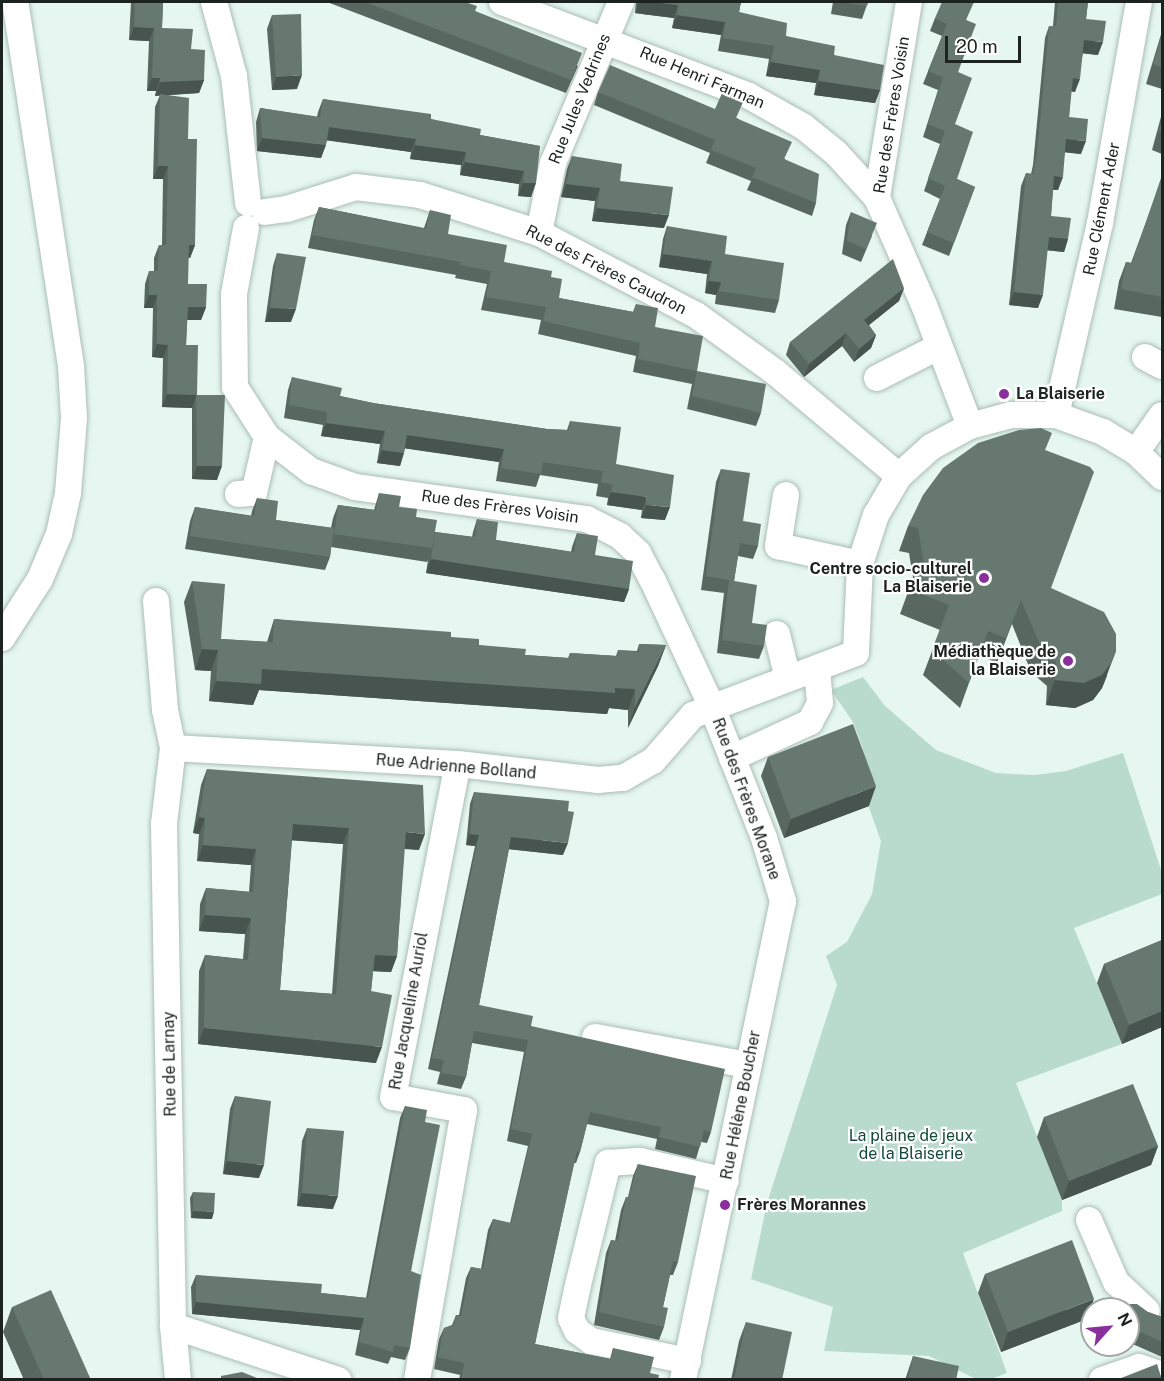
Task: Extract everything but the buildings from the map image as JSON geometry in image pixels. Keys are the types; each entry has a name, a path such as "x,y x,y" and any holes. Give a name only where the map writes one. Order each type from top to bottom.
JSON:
{"street":[{"path":"2,639 40,579 59,534 68,493 74,418 71,366 15,2"},
{"name":"Rue des Frères Voisin","path":"214,2 234,76 253,215 234,294 235,387 267,437 311,471 355,487 587,519 620,536 638,553 653,580 712,706"},
{"name":"Rue Henri Farman","path":"502,2 581,34 604,38 749,96 804,127 836,153 877,198"},
{"name":"Rue Jules Vedrines","path":"539,233 553,163 621,2"},
{"name":"Rue des Frères Voisin","path":"909,2 877,198 924,305 938,347 970,426"},
{"name":"Rue Clément Ader","path":"1056,415 1100,223 1139,2"},
{"name":"Rue des Frères Caudron","path":"253,215 287,209 356,187 420,195 539,233 696,315 775,372 828,420 899,476"},
{"path":"877,378 938,347"},
{"path":"786,495 778,546 860,564 876,514 899,476 931,447 970,426 1011,415 1056,415 1103,432 1136,452 1162,477"},
{"path":"1136,452 1162,415"},
{"path":"238,494 254,493 267,437"},
{"name":"Rue des Frères Morane","path":"783,901 712,706 856,653 860,564"},
{"name":"Rue de Larnay","path":"156,602 165,710 173,748 164,824 173,1326 178,1380"},
{"path":"777,634 788,679"},
{"path":"732,758 810,722 820,703 817,669"},
{"name":"Rue Adrienne Bolland","path":"173,748 458,764 598,780 623,778 653,761 693,715 712,706"},
{"name":"Rue Jacqueline Auriol","path":"417,1380 464,1110 393,1097 458,764"},
{"name":"Rue Hélène Boucher","path":"686,1370 783,901"},
{"path":"596,1037 748,1065"},
{"path":"686,1370 591,1341 577,1331 571,1318 575,1296 608,1163 640,1161 726,1180"},
{"path":"1089,1220 1116,1282 1147,1311"},
{"path":"173,1326 338,1380"},
{"path":"1102,1380 1139,1367 1162,1374"}],"green space":[{"name":"La plaine de jeux de la Blaiserie","path":"863,677 885,706 936,750 996,773 1034,775 1066,771 1123,753 1162,873 1162,894 1074,928 1122,1044 1016,1083 1062,1200 1062,1211 963,1253 1007,1373 991,1379 976,1379 929,1356 824,1351 833,1307 751,1279 767,1203 837,985 826,956 847,942 872,894 881,841 850,755 863,749 853,722 831,690"}],"place":[{"name":"La Blaiserie","path":"1004,394"},
{"name":"Centre socio-culturel La Blaiserie","path":"984,578"},
{"name":"Médiathèque de la Blaiserie","path":"1068,661"},
{"name":"Frères Morannes","path":"725,1205"}]}
